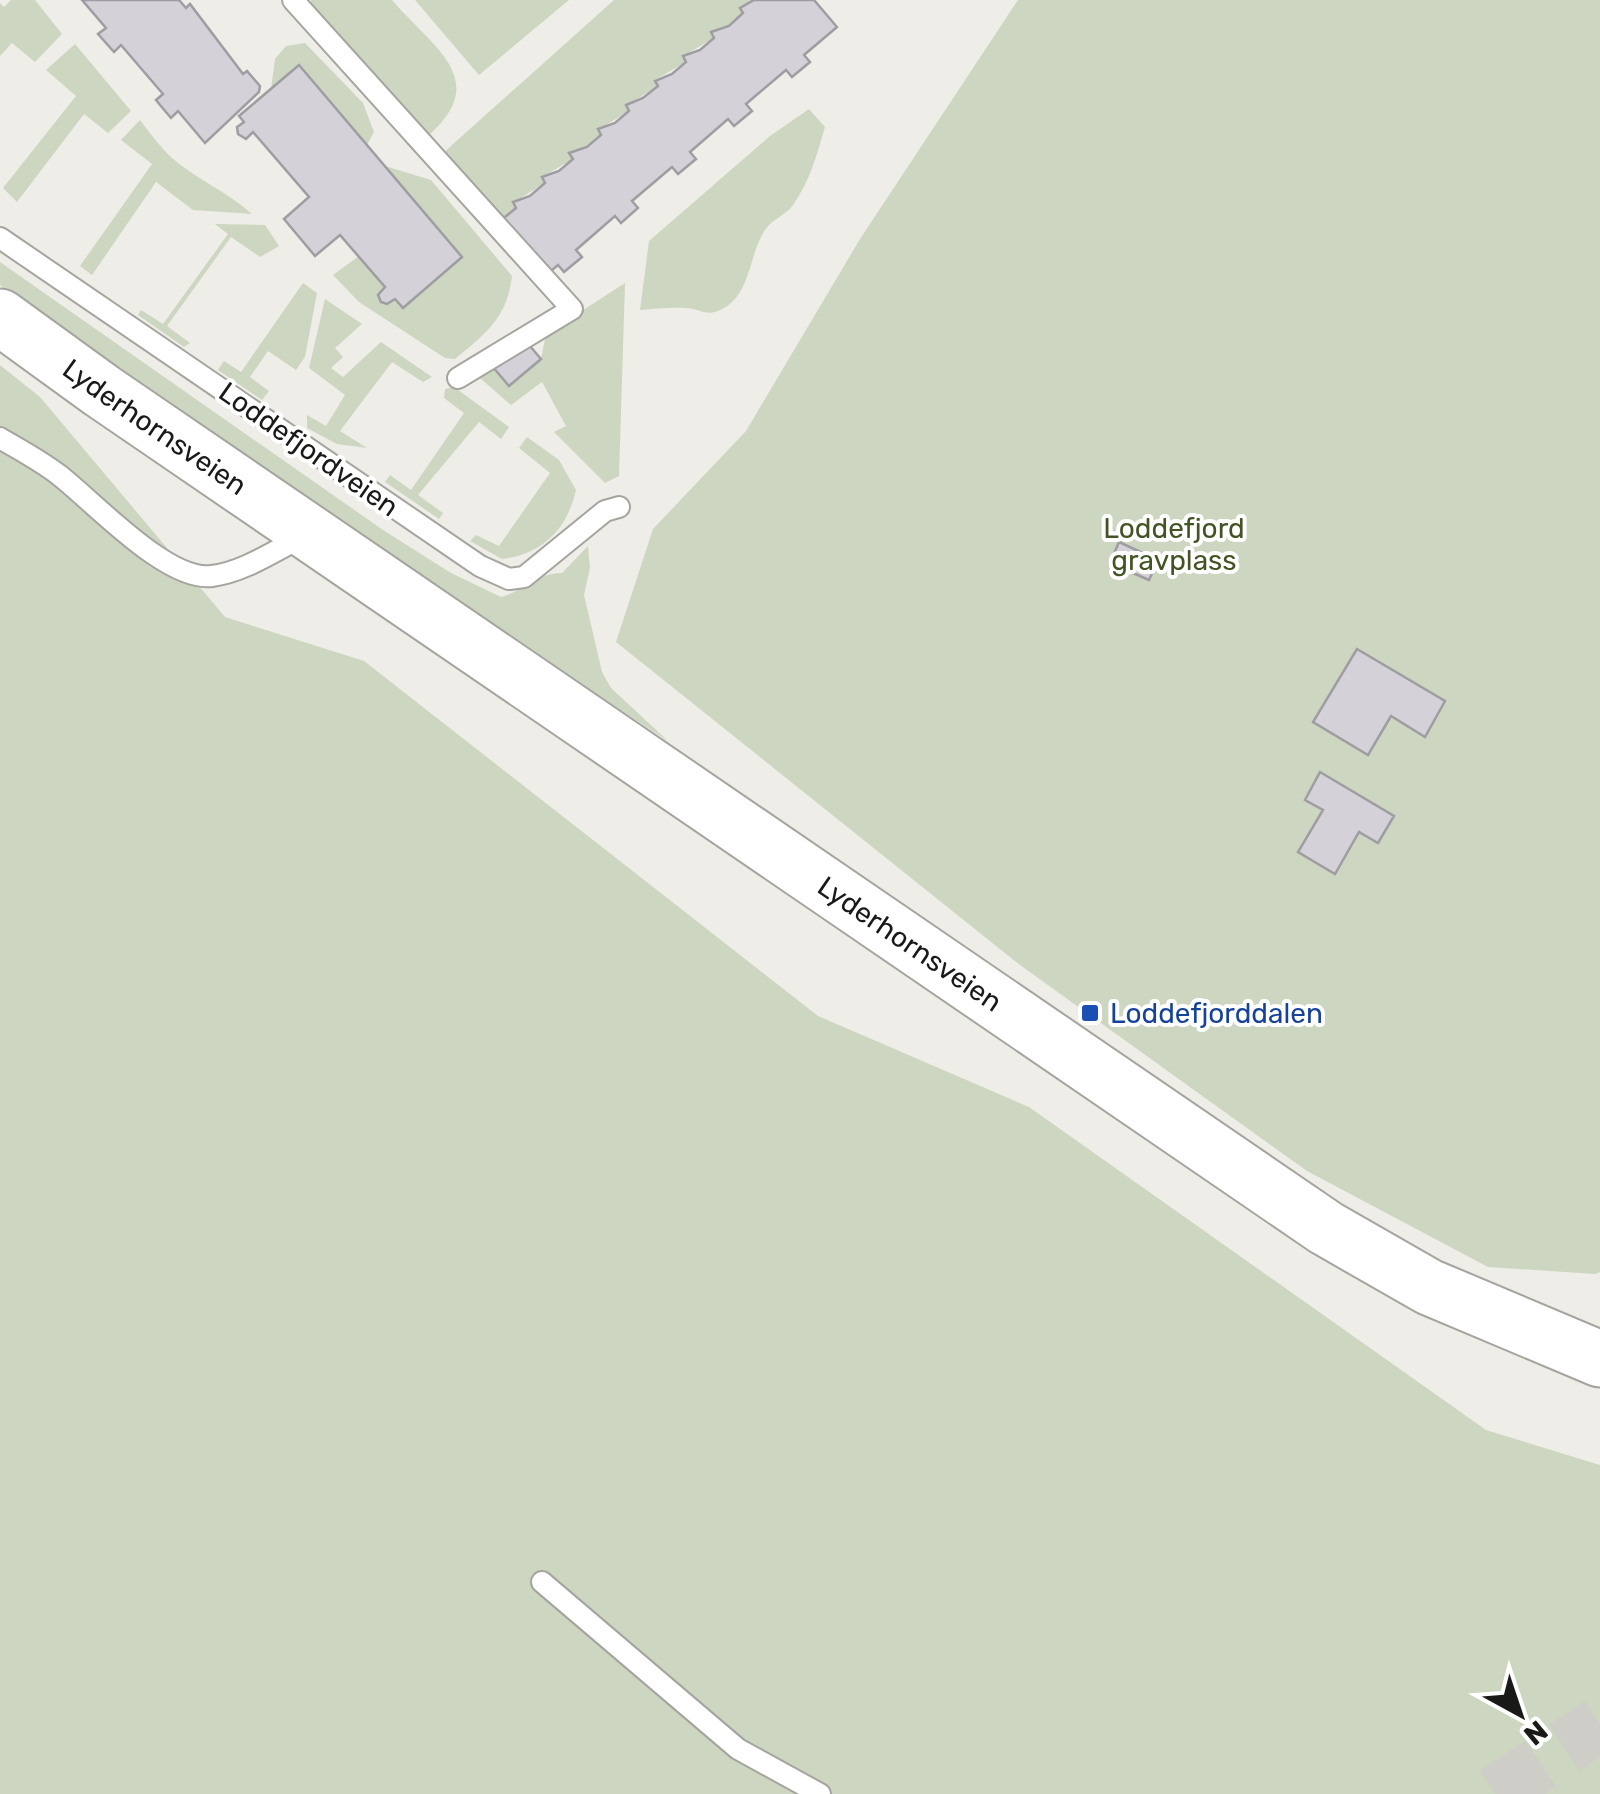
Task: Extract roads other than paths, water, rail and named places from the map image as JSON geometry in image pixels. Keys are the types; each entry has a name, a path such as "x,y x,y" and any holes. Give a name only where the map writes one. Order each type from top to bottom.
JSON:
{"main road":[{"name":"Lyderhornsveien","path":"0,317 1326,1228 1429,1287 1600,1360"},
{"name":"Lyderhornsveien","path":"1527,1327 1600,1326"}],"lane":[{"path":"292,0 572,310 458,378"},
{"name":"Loddefjordveien","path":"0,238 229,392 294,442 480,566 509,580 524,578 606,511 619,506"},
{"path":"0,438 56,472 147,549 186,574 211,576 226,572 311,532"},
{"path":"542,1582 738,1748 820,1794"}],"tunnel":[{"path":"1495,1794 1600,1724"}],"place":[{"name":"Loddefjorddalen","path":"1090,1013"}],"park label":[{"name":"Loddefjord gravplass","path":"1174,544"}]}
